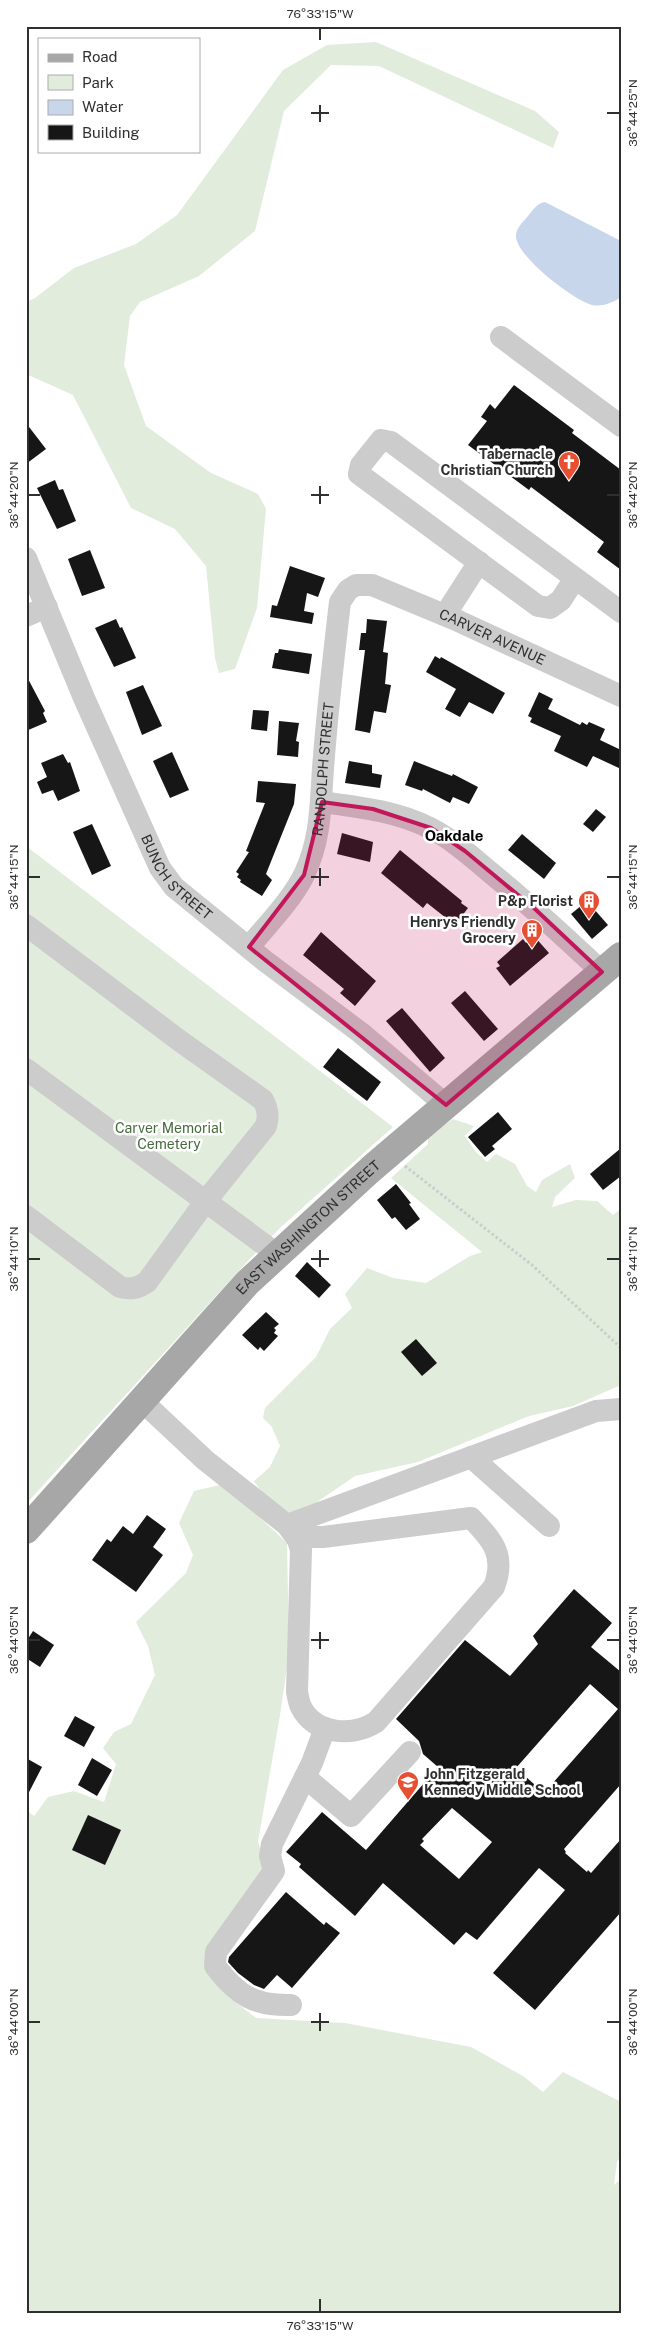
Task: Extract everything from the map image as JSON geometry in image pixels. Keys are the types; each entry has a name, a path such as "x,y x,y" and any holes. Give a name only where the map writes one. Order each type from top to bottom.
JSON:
{"main road":[{"name":"EAST WASHINGTON STREET","path":"26,1530 143,1402 247,1283 277,1254 389,1153 612,964"}],"street":[{"path":"500,337 621,426"},
{"path":"575,578 561,600 550,608 538,606 359,474 360,466 381,440 391,442 575,578 621,612"},
{"name":"BUNCH STREET","path":"26,558 48,607 84,698 160,868 174,887 361,1033 446,1105"},
{"path":"445,615 479,562"},
{"name":"CARVER AVENUE","path":"362,584 372,585 445,615 621,696"},
{"name":"RANDOLPH STREET","path":"249,947 280,909 304,875 316,835 322,802 323,765 340,602 348,590 362,584"},
{"path":"26,616 48,607"},
{"path":"322,802 373,809 431,828 465,851 521,897 612,964"},
{"path":"26,925 180,1041 263,1100 268,1109 266,1126 205,1202 147,1282 138,1287 128,1289 120,1287 26,1216"},
{"path":"26,1069 277,1254"},
{"path":"143,1402 205,1460 288,1525 309,1537 323,1537 471,1518 490,1540 499,1558 497,1579 494,1587 376,1722 366,1728 355,1731 325,1728 317,1725 301,1707 297,1692 300,1550 298,1540 288,1525"},
{"path":"288,1525 596,1411 621,1409"},
{"path":"471,1457 548,1526"},
{"path":"291,2005 270,2006 244,1996 227,1982 215,1966 215,1959 216,1952 274,1871 270,1856 272,1844 305,1777 325,1728"},
{"path":"305,1777 351,1816 410,1752"}],"path":[{"path":"389,1153 532,1265 621,1348"}],"highlighted area":[{"path":"322,802 373,809 431,828 465,851 535,909 602,972 446,1105 249,947 304,875"}],"green space":[{"path":"376,42 535,111 559,132 553,148 379,66 331,65 284,111 255,231 199,276 140,302 130,316 124,365 146,426 211,473 258,494 266,509 257,608 235,669 219,673 215,658 206,566 175,529 131,508 73,395 26,374 26,302 35,298 74,268 136,244 177,215 283,70 327,45"},
{"name":"Carver Memorial Cemetery","path":"26,846 393,1127 281,1227 26,1504"},
{"path":"453,1119 474,1126 465,1136 476,1152 487,1162 496,1154 515,1164 527,1186 536,1192 542,1180 570,1164 575,1178 555,1197 552,1207 576,1200 597,1201 613,1215 621,1209 621,1385 573,1406 529,1416 418,1462 355,1476 317,1502 312,1523 295,1516 272,1501 254,1481 270,1467 280,1446 272,1427 263,1418 265,1408 316,1357 330,1329 352,1308 345,1294 367,1268 393,1278 426,1283 470,1256 482,1252 391,1178 428,1144 428,1136"},
{"path":"224,1484 287,1543 289,1653 258,1842 271,1881 217,1957 219,1982 230,1998 256,2018 345,2023 471,2047 523,2076 543,2092 563,2072 621,2102 621,2155 617,2162 614,2185 621,2179 621,2313 26,2313 26,1810 34,1816 48,1797 74,1791 104,1802 116,1764 103,1748 114,1732 131,1724 155,1675 148,1646 136,1622 186,1573 193,1555 179,1523 194,1491"}],"water":[{"path":"545,202 621,241 621,297 611,303 592,305 572,295 547,276 525,255 518,245 517,230 535,207"}],"building":[{"name":"Tabernacle Christian Church","path":"514,385 574,430 572,433 621,470 621,570 597,552 604,542 531,487 529,490 468,445 487,421 481,417 490,404 495,409"},
{"path":"26,423 46,449 26,464"},
{"path":"55,480 59,490 63,489 76,521 57,529 37,488"},
{"path":"90,550 105,588 82,596 68,559"},
{"path":"290,566 325,578 318,597 307,593 304,611 314,613 312,624 270,617 272,605 277,606"},
{"path":"116,619 120,628 122,627 136,658 114,667 95,628"},
{"path":"367,619 387,621 383,652 388,653 385,684 391,685 386,713 374,711 370,733 355,730 365,650 359,650 361,633 366,633"},
{"path":"279,649 312,654 309,674 272,668 275,653 278,653"},
{"path":"435,656 440,659 441,657 505,693 493,714 469,702 460,717 445,709 456,689 426,672"},
{"path":"26,675 45,711 43,713 47,722 26,731"},
{"path":"143,685 162,726 142,735 126,692"},
{"path":"539,692 553,699 548,709 580,725 582,722 587,725 589,722 605,729 600,740 621,750 621,769 593,756 587,767 554,751 561,736 530,722 532,718 528,716"},
{"path":"253,710 269,711 267,731 251,729"},
{"path":"279,721 299,723 296,741 299,742 298,757 277,755"},
{"path":"172,752 189,790 170,798 153,761"},
{"path":"63,754 68,763 70,762 80,791 58,801 53,790 42,794 37,782 47,777 41,763"},
{"path":"349,761 372,765 372,773 382,775 380,788 345,783"},
{"path":"414,761 452,776 453,774 478,787 469,804 453,797 450,803 423,789 422,791 405,785"},
{"path":"258,781 296,784 294,804 266,874 272,880 262,896 240,882 241,880 237,877 239,874 236,872 249,852 246,851 265,803 256,802"},
{"path":"596,809 606,817 593,832 583,824"},
{"path":"92,824 111,866 92,875 73,832"},
{"path":"342,833 373,842 370,862 337,854"},
{"path":"522,834 556,863 544,879 508,850"},
{"path":"400,850 468,908 455,925 427,903 423,908 381,873"},
{"name":"P&p Florist","path":"587,901 608,925 592,939 571,914"},
{"path":"321,932 376,981 355,1006 340,993 344,989 303,955"},
{"path":"534,936 549,953 510,986 496,968 500,966 497,962 523,939 526,943"},
{"path":"465,991 498,1029 484,1041 451,1003"},
{"path":"402,1008 445,1058 430,1072 386,1021"},
{"path":"338,1048 381,1082 367,1101 323,1067"},
{"path":"498,1112 512,1129 492,1146 495,1149 485,1157 468,1137"},
{"path":"621,1148 621,1176 603,1190 590,1174"},
{"path":"396,1184 411,1203 409,1204 420,1219 406,1230 395,1217 392,1219 377,1200"},
{"path":"307,1262 331,1285 319,1298 295,1276"},
{"path":"266,1312 279,1324 274,1328 276,1330 274,1333 278,1336 264,1351 260,1347 258,1350 242,1335"},
{"path":"416,1339 437,1363 422,1376 401,1352"},
{"path":"147,1515 166,1529 153,1547 163,1555 136,1592 92,1560 107,1539 111,1542 123,1526 133,1534"},
{"path":"574,1589 612,1623 591,1647 621,1672 621,1784 564,1849 565,1853 587,1872 588,1870 591,1873 621,1839 621,1912 535,2010 493,1973 565,1890 539,1868 477,1940 466,1932 454,1945 383,1883 355,1916 299,1867 301,1864 286,1852 322,1812 366,1850 438,1767 423,1754 419,1741 396,1719 465,1640 510,1676 538,1644 533,1636","holes":["590,1684 618,1709 544,1793 516,1768","452,1808 492,1842 459,1879 420,1845 424,1841 422,1839"]},
{"path":"33,1631 54,1645 40,1667 26,1658 26,1642"},
{"path":"75,1716 95,1727 84,1747 64,1736"},
{"path":"26,1758 42,1767 26,1798"},
{"path":"92,1758 112,1770 97,1796 78,1785"},
{"path":"88,1815 121,1830 105,1865 72,1850"},
{"path":"286,1892 324,1925 326,1922 340,1933 292,1988 277,1975 264,1989 254,1985 238,1973 228,1962 229,1957"}],"place":[{"name":"Tabernacle Christian Church","path":"569,481"},
{"name":"P&p Florist","path":"589,920"},
{"name":"Henrys Friendly Grocery","path":"532,949"},
{"name":"John Fitzgerald Kennedy Middle School","path":"408,1801"}],"district":[{"name":"Oakdale","path":"454,836"}]}
